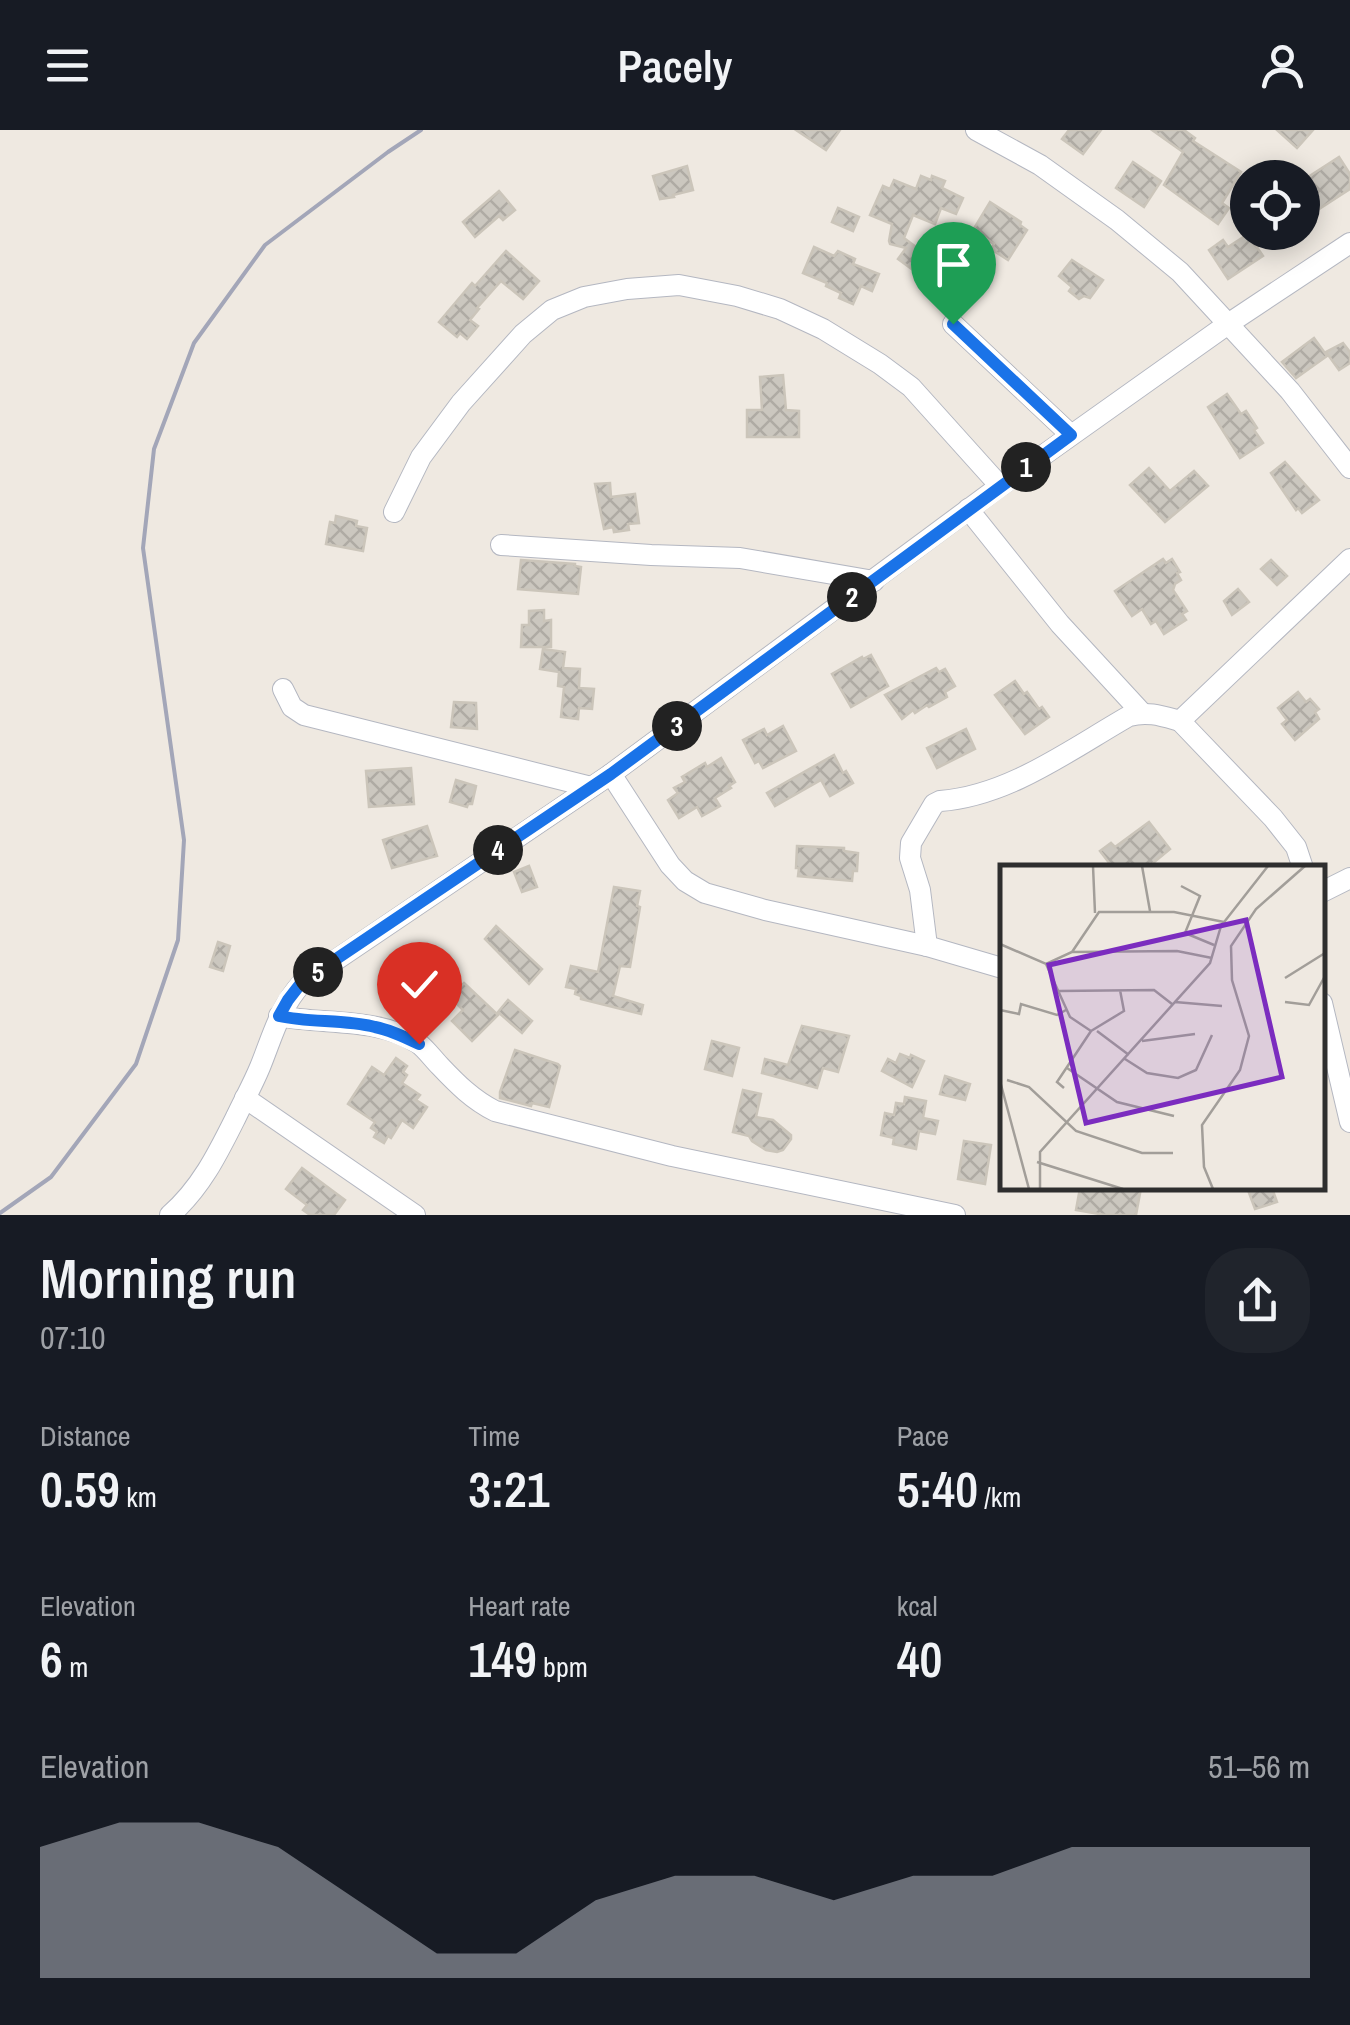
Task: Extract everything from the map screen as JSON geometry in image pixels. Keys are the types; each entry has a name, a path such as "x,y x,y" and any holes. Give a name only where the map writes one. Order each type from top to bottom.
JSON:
{"street":[{"path":"976,130 1040,165 1118,220 1180,272 1290,392 1350,468"},
{"path":"170,1215 195,1190 212,1164 259,1070 279,1016 302,982 611,774 1000,486 1350,242"},
{"path":"394,512 421,457 461,403 523,334 552,310 627,289 679,285 780,309 880,364 911,388 1000,486"},
{"path":"953,324 1071,435"},
{"path":"968,510 1060,624 1142,713"},
{"path":"502,545 740,558 874,580"},
{"path":"1180,721 1350,559"},
{"path":"283,688 292,707 304,714 591,787"},
{"path":"927,946 920,890 910,858 911,844 934,804 990,790 1021,777 1129,716 1142,713 1180,721 1273,818 1296,847 1302,865"},
{"path":"611,774 670,865 685,881 705,893 1000,967"},
{"path":"1325,890 1350,878"},
{"path":"279,1016 372,1026 397,1034 419,1044 477,1102 495,1110 672,1156 956,1215"},
{"path":"1326,1032 1350,1122"},
{"path":"245,1098 415,1215"}],"building":[{"path":"796,130 840,130 826,150"},
{"path":"1069,130 1101,130 1083,154 1062,139"},
{"path":"1152,130 1184,130 1195,138 1193,141 1230,165 1230,190 1222,203 1229,208 1218,224 1164,185 1183,152"},
{"path":"1277,130 1313,130 1297,148"},
{"path":"1339,157 1350,174 1350,189 1320,208 1320,169"},
{"path":"1133,162 1161,181 1144,207 1116,188"},
{"path":"687,166 693,190 660,199 653,176"},
{"path":"921,176 945,181 942,188 963,198 956,214 941,208 935,224 913,215 904,238 936,262 928,281 898,259 906,248 890,244 892,224 870,215 883,186 890,189 894,180 916,189"},
{"path":"499,191 515,210 503,220 499,216 475,237 463,222"},
{"path":"990,202 1027,230 1008,260 991,249 994,244 973,230"},
{"path":"838,208 859,217 853,231 832,222"},
{"path":"1223,240 1228,247 1259,250 1263,256 1228,279 1209,250"},
{"path":"814,247 834,256 838,251 855,259 853,264 879,274 872,291 861,286 853,304 839,298 841,293 826,286 827,283 803,273"},
{"path":"506,251 539,281 523,299 501,281 470,320 478,326 467,339 460,333 457,337 439,322"},
{"path":"1072,260 1103,280 1090,298 1079,299 1059,276"},
{"path":"1314,338 1327,356 1296,378 1282,362"},
{"path":"1343,343 1350,352 1350,363 1339,370 1326,352"},
{"path":"783,375 786,410 799,411 799,437 747,437 747,410 762,410 760,377"},
{"path":"1227,394 1241,414 1246,411 1263,443 1240,458 1208,407"},
{"path":"1285,462 1319,500 1302,513 1271,473"},
{"path":"1149,468 1170,491 1194,471 1208,486 1165,522 1130,485"},
{"path":"610,483 611,497 635,494 639,523 628,524 629,530 604,529 595,484"},
{"path":"336,516 367,528 363,551 326,544 330,522 335,523"},
{"path":"1163,559 1166,563 1172,559 1180,572 1177,573 1181,580 1173,590 1187,611 1182,614 1186,620 1164,634 1156,621 1151,624 1142,609 1132,616 1115,591"},
{"path":"521,560 581,567 578,594 518,589"},
{"path":"1271,560 1287,576 1277,585 1261,569"},
{"path":"1238,589 1249,602 1232,615 1224,601"},
{"path":"544,610 544,621 551,620 551,647 521,647 522,625 529,625 529,611"},
{"path":"543,649 565,652 563,668 580,669 579,688 594,689 592,709 579,708 578,719 561,717 564,687 558,686 559,672 540,669"},
{"path":"871,655 888,686 851,707 832,674"},
{"path":"936,668 939,672 945,669 955,686 945,692 947,697 915,713 913,710 902,719 885,695"},
{"path":"1015,681 1049,717 1025,734 995,695"},
{"path":"1298,692 1319,709 1315,712 1319,719 1295,740 1282,724 1287,720 1278,708"},
{"path":"454,702 476,703 477,729 451,727"},
{"path":"783,726 796,751 763,768 759,761 755,763 743,740 764,729 767,735"},
{"path":"966,729 975,749 937,768 927,748"},
{"path":"834,755 853,783 830,796 821,780 775,806 767,793"},
{"path":"721,758 735,782 715,798 720,806 702,816 697,807 679,818 668,800 678,793 674,788 685,782 682,777"},
{"path":"411,768 414,804 369,807 366,771"},
{"path":"456,780 476,786 472,804 467,807 450,802"},
{"path":"1149,822 1170,849 1151,865 1111,865 1100,851 1111,843 1115,847"},
{"path":"427,826 437,856 392,868 383,840"},
{"path":"797,846 844,848 858,853 852,881 798,876"},
{"path":"529,866 537,887 522,892 514,872"},
{"path":"614,887 640,891 630,967 620,966 613,996 643,1005 641,1014 581,999 575,994 576,989 566,987 571,966 598,972"},
{"path":"496,926 542,969 529,984 485,939"},
{"path":"218,942 230,946 223,971 210,967"},
{"path":"464,983 498,1015 472,1041 452,1021 463,1010 450,997"},
{"path":"508,1000 532,1021 522,1033 498,1012"},
{"path":"802,1026 849,1036 838,1072 823,1068 817,1088 762,1073 765,1059 788,1065"},
{"path":"712,1041 739,1048 732,1076 705,1069"},
{"path":"515,1050 560,1066 549,1107 500,1098"},
{"path":"900,1054 924,1061 912,1087 882,1071 888,1059 896,1063"},
{"path":"396,1058 407,1066 402,1083 420,1095 416,1100 427,1107 413,1128 402,1120 384,1143 374,1137 377,1132 371,1128 375,1122 348,1104 372,1067 384,1075"},
{"path":"945,1076 970,1084 965,1100 940,1094"},
{"path":"743,1090 761,1094 756,1117 773,1120 791,1135 783,1150 766,1150 749,1136 733,1132"},
{"path":"905,1097 926,1101 923,1118 938,1121 935,1134 919,1131 916,1149 893,1144 894,1138 881,1135 885,1113 894,1115 896,1103 904,1104"},
{"path":"964,1141 991,1145 985,1184 958,1179"},
{"path":"302,1168 345,1200 334,1215 310,1215 303,1210 307,1205 286,1189"},
{"path":"1080,1190 1141,1190 1136,1215 1076,1210"},
{"path":"1248,1190 1273,1190 1277,1202 1255,1209"}],"railway":[{"path":"0,1213 51,1177 136,1064 178,940 184,840 143,548 154,449 194,343 265,245 421,130"}],"route":[{"path":"419,1044 372,1026 279,1016 302,982 611,774 1071,435 953,324"}]}
